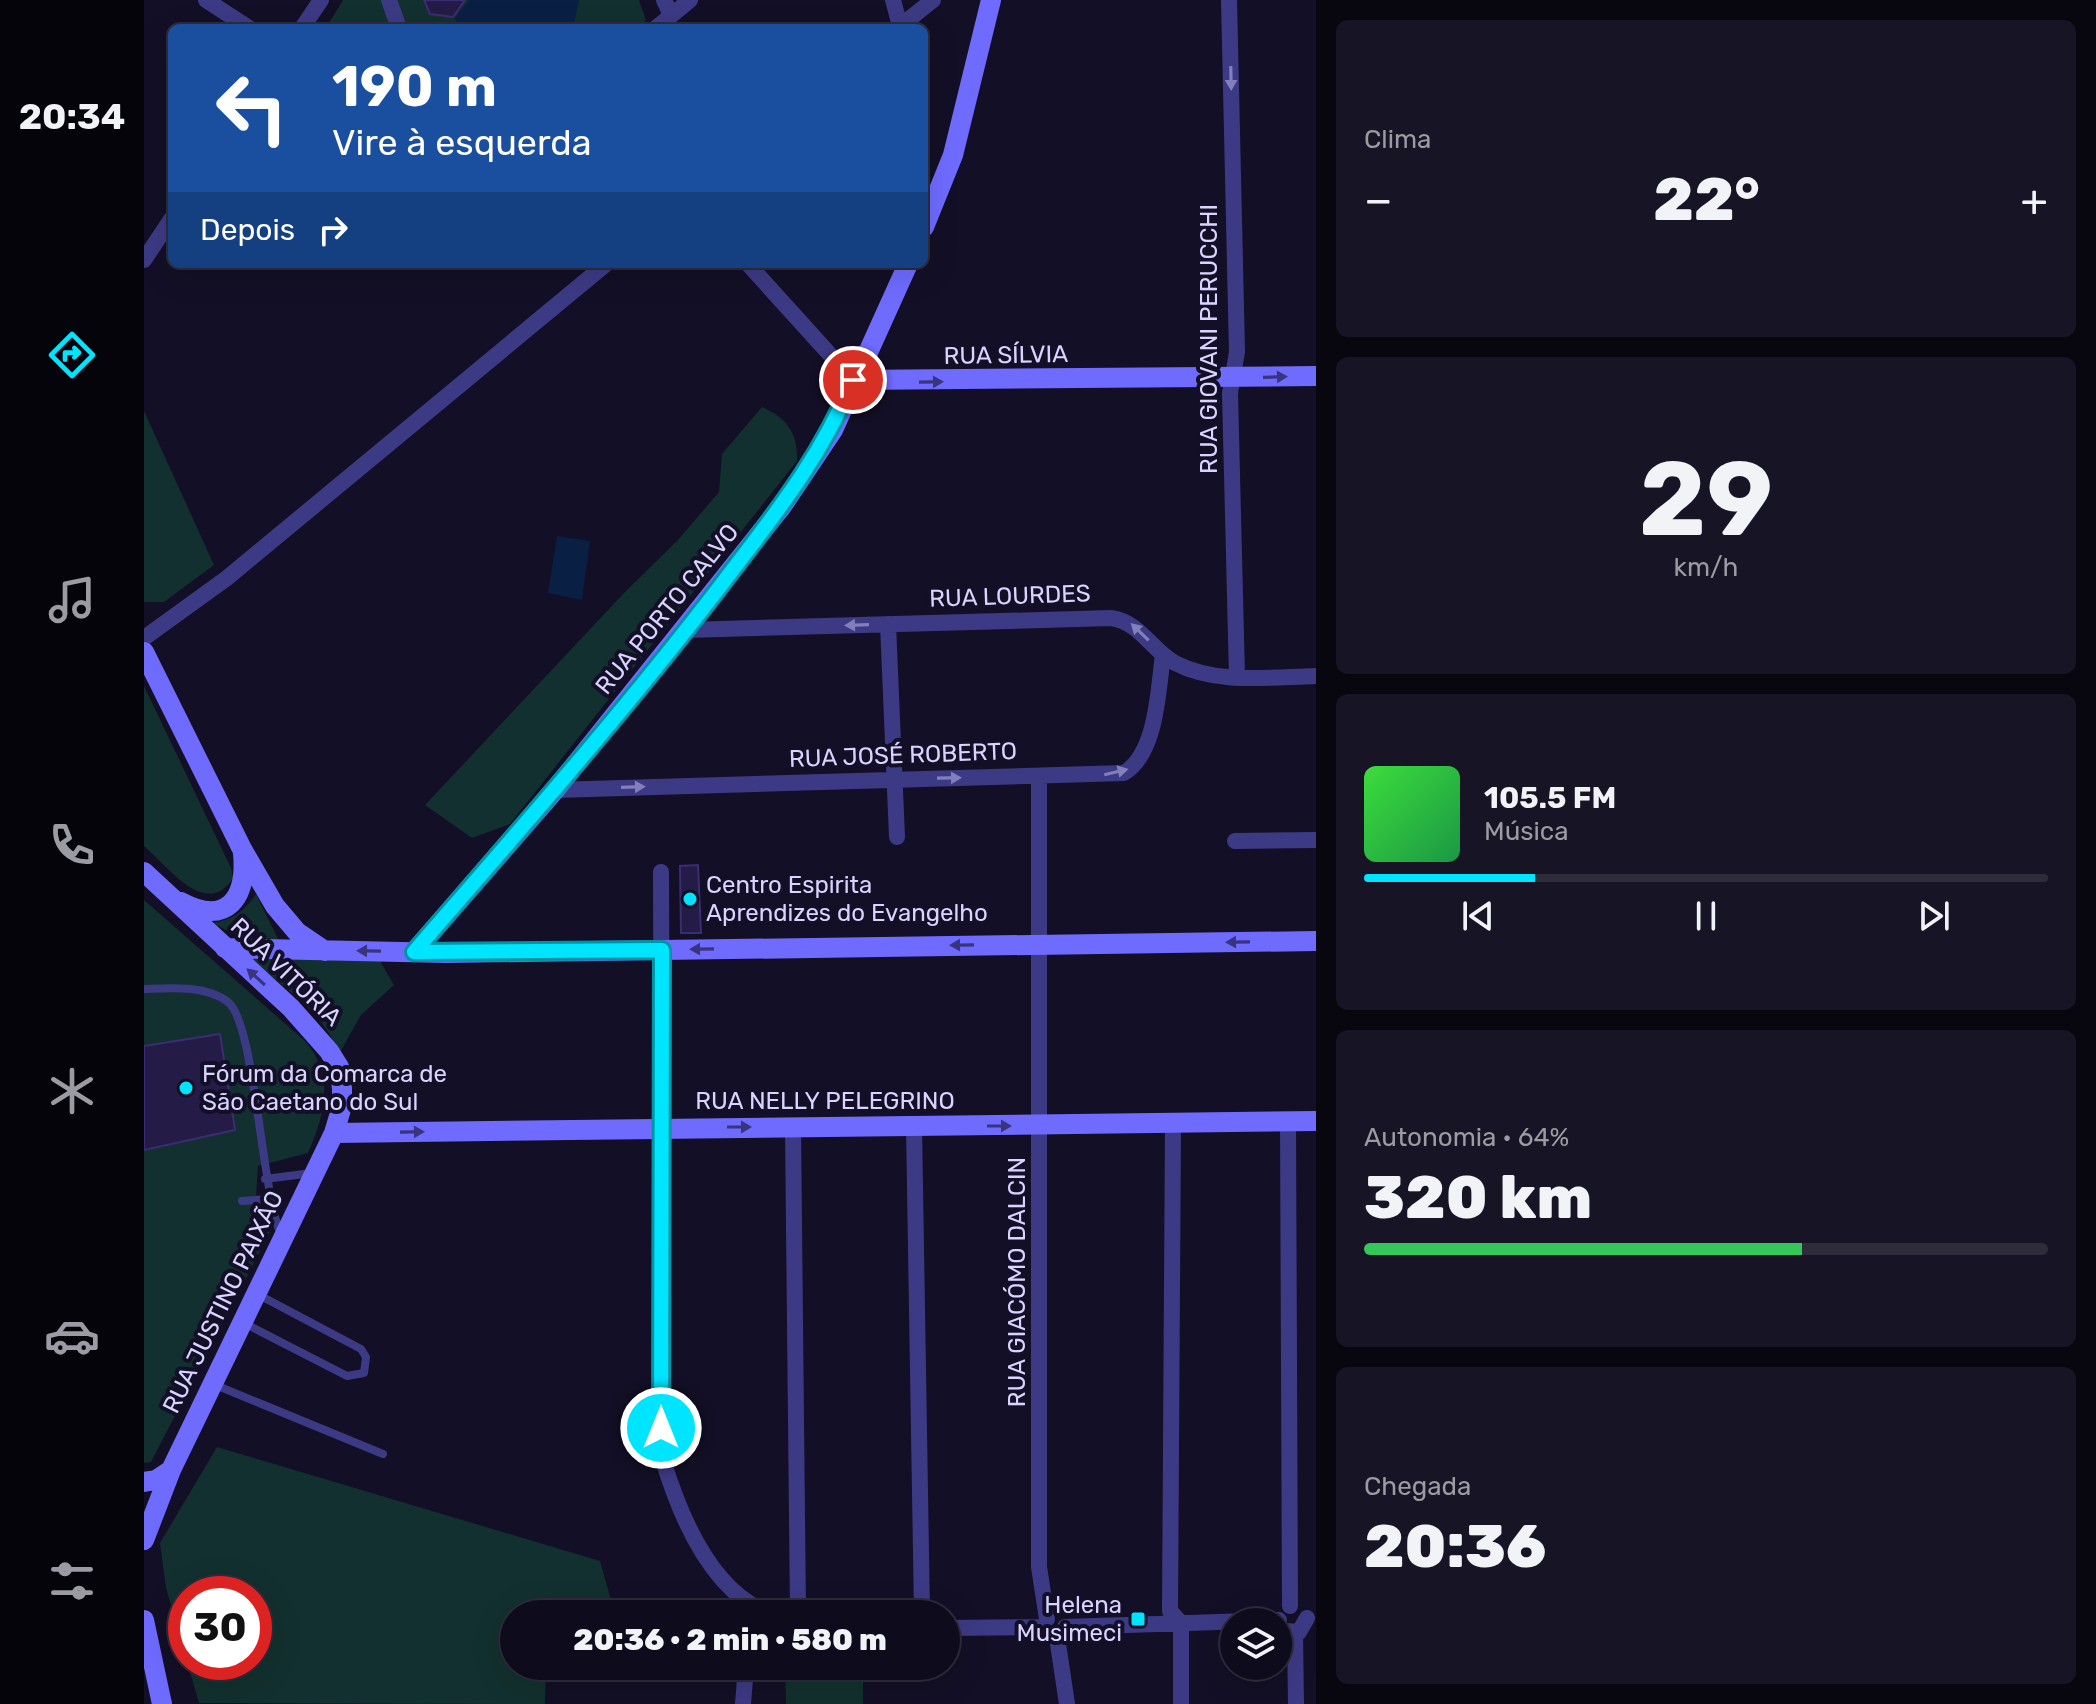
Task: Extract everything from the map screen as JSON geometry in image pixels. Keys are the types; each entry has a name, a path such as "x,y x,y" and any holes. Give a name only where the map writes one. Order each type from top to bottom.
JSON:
{"main road":[{"path":"928,217 953,155 991,0"},
{"name":"RUA PORTO CALVO","path":"414,952 555,790 686,630 808,470 833,430 906,268"},
{"name":"RUA SÍLVIA","path":"853,380 1316,376"},
{"path":"144,652 242,849 286,922 325,951"},
{"path":"170,896 205,911 233,903 241,892 244,878 242,849"},
{"name":"RUA VITÓRIA","path":"144,872 316,1032 339,1067 342,1106 334,1133"},
{"path":"225,948 414,952 1316,941"},
{"name":"RUA NELLY PELEGRINO","path":"334,1133 1316,1121"},
{"name":"RUA JUSTINO PAIXÃO","path":"144,1540 171,1470 334,1133"},
{"path":"144,1482 156,1480 171,1470"},
{"path":"144,1623 162,1704"}],"street":[{"path":"206,0 243,24"},
{"path":"305,24 321,0"},
{"path":"389,0 398,24"},
{"path":"668,8 690,0"},
{"path":"893,0 898,24"},
{"path":"903,24 933,0"},
{"name":"RUA GIOVANI PERUCCHI","path":"1229,0 1237,352 1230,393 1237,677"},
{"path":"144,260 168,224"},
{"path":"144,638 227,578 601,268"},
{"path":"752,268 853,380"},
{"name":"RUA LOURDES","path":"686,630 1111,618 1129,622 1163,655 1205,674 1237,677 1316,676"},
{"path":"888,624 897,837"},
{"name":"RUA JOSÉ ROBERTO","path":"555,790 1105,776 1132,768 1148,738 1163,655"},
{"name":"RUA GIACÓMO DALCIN","path":"1039,776 1042,1126 1039,1567 1067,1704"},
{"path":"1235,841 1316,840"},
{"path":"661,872 663,1460 673,1493 693,1533 738,1600"},
{"path":"1285,1608 1288,1122"},
{"path":"1173,1124 1170,1611 1181,1623 1181,1704"},
{"path":"914,1126 922,1600"},
{"path":"793,1127 798,1600"},
{"path":"1292,1612 1303,1610 1311,1618 1303,1629 1292,1632"},
{"path":"960,1628 1053,1628 1220,1619"},
{"path":"1295,1633 1296,1704"},
{"path":"743,1704 745,1680"}],"lane":[{"path":"144,989 183,988 226,1001 235,1009 245,1046 268,1199 283,1238"},
{"path":"265,1179 314,1173"},
{"path":"242,1201 268,1199"},
{"path":"242,1322 347,1376 364,1373 368,1365 361,1349 256,1293"},
{"path":"213,1383 383,1454"}],"green space":[{"path":"343,0 639,0 646,20 642,24 328,24"},
{"path":"762,407 778,416 789,428 795,442 797,461 510,824 472,838 425,805 625,592 678,540 719,492 722,454"},
{"path":"144,411 214,565 164,602 144,602"},
{"path":"144,686 231,868 233,878 223,890 212,894 188,886 144,846"},
{"path":"256,894 278,939 240,938 213,923 238,914"},
{"path":"144,900 305,1041 321,1068 324,1096 319,1124 308,1153 258,1166 254,1229 270,1232 151,1462 144,1463"},
{"path":"250,958 380,961 394,985 361,1015 339,1054 313,1013"},
{"path":"217,1447 600,1561 611,1600 500,1600 500,1680 546,1680 545,1704 199,1703 192,1680 272,1680 272,1576 168,1576 168,1595 160,1543"},
{"path":"785,1680 863,1680 863,1704 786,1704"}],"water":[{"path":"469,0 579,0 574,24 457,24 455,18"},
{"path":"557,536 590,541 582,600 548,593"}],"building":[{"path":"424,0 465,0 453,17 430,14"},
{"name":"Centro Espirita Aprendizes do Evangelho","path":"698,865 701,933 681,933 680,866"},
{"name":"Fórum da Comarca de São Caetano do Sul","path":"220,1034 235,1130 144,1150 144,1046"}],"place":[{"name":"Centro Espirita Aprendizes do Evangelho","path":"690,899"},
{"name":"Fórum da Comarca de São Caetano do Sul","path":"186,1088"},
{"name":"Helena Musimeci","path":"1138,1619"}],"route":[{"path":"661,1428 662,950 414,952 555,790 763,531 833,430 853,380"}]}
